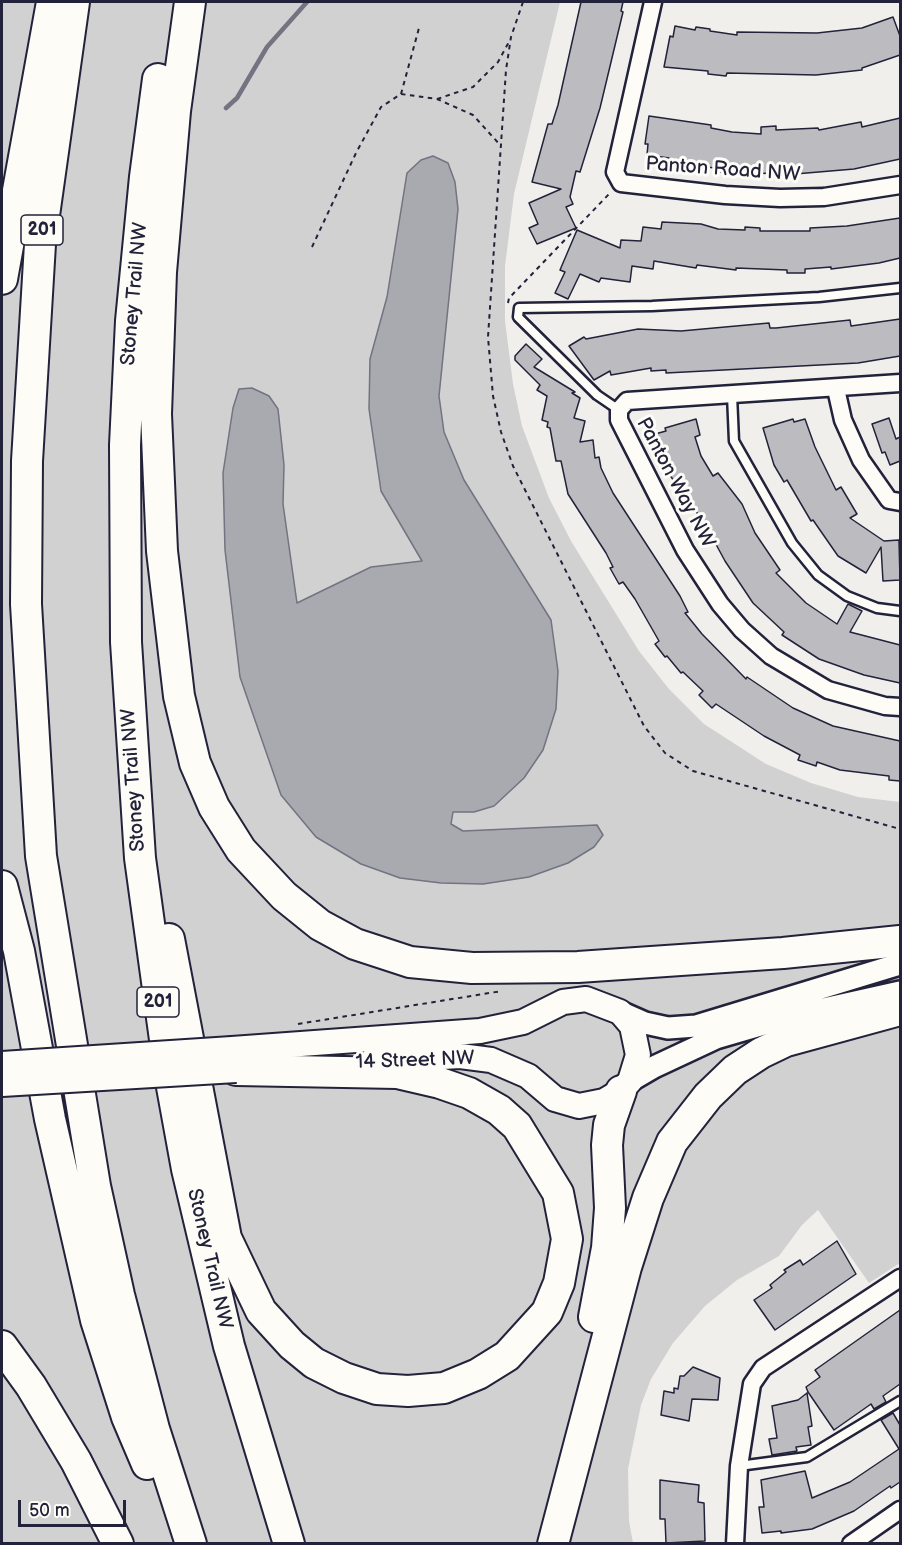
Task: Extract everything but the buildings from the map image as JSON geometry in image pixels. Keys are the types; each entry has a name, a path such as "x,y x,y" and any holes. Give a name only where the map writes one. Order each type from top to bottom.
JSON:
{"highway":[{"path":"2,279 52,2"},
{"name":"201","path":"74,2 40,244 27,461 26,604 39,833 67,1022 95,1186 119,1295 154,1429 191,1544"},
{"name":"Stoney Trail NW","path":"171,2 145,177 131,321 125,446 129,727 140,858 158,997 187,1169 229,1346 289,1544"},
{"path":"190,2 175,111 161,272 156,414 162,551 179,696 195,763 214,807 241,849 284,896 321,925 355,944 410,962 472,968 578,967 783,953 900,941"},
{"path":"129,727 226,1238 261,1311 292,1345 314,1363 344,1378 377,1389 408,1391 444,1388 478,1374 507,1356 546,1312 560,1283 567,1239 558,1193 517,1126 499,1110 469,1093 397,1072 234,1060"},
{"path":"2,886 19,951 50,1119 96,1320 127,1417 180,1544"},
{"path":"554,1538 626,1268 648,1198 672,1142 708,1096 735,1070 761,1053 797,1038 900,1010"},
{"path":"554,1538 607,1248 610,1208 607,1145 609,1125 626,1086"},
{"path":"2,1346 31,1386 76,1461 118,1544"}],"main road":[{"name":"14 Street NW","path":"2,1084 441,1036 523,1022 575,999 597,1001 620,1012"},
{"path":"620,1012 632,1026 638,1055 626,1086"},
{"name":"14 Street NW","path":"2,1064 460,1056 504,1064 528,1076 555,1099 567,1104 592,1105 626,1086"}],"street":[{"name":"Panton Road NW","path":"653,2 615,172 621,183 725,195 780,198 824,196 900,185"},
{"name":"Panton Way NW","path":"900,383 627,401 619,410 618,420 685,550 720,604 742,630 771,656 828,690 885,706 900,707"},
{"path":"836,389 843,420 861,460 889,500 900,502"},
{"name":"14 Street NW","path":"620,1012 645,1023 668,1028 696,1026 900,964"},
{"name":"14 Street NW","path":"626,1086 654,1067 716,1038 788,1017 900,992"},
{"path":"735,1544 739,1466 752,1384 763,1368 900,1278"},
{"path":"851,1544 900,1510"}],"lane":[{"path":"619,410 597,395 518,316 519,308 819,297 900,288"},
{"path":"732,395 734,441 792,543 818,575 847,596 877,608 900,611"},
{"path":"739,1466 807,1457 900,1401"}],"path":[{"path":"437,99 473,87 498,62 511,37 523,2"},
{"path":"401,94 419,28"},
{"path":"511,37 488,337 492,396 513,466 644,726 665,753 693,771 900,829"},
{"path":"312,247 356,153 381,107 401,94 437,99 472,115 501,146"},
{"path":"519,308 508,303 509,298 621,183"}],"shaded area":[{"path":"2,2 560,2 514,194 505,266 505,321 513,384 522,426 549,498 571,541 639,651 669,689 704,724 766,764 811,783 858,797 900,802 900,1263 869,1283 818,1210 802,1225 779,1256 737,1280 705,1306 673,1343 651,1379 641,1405 628,1469 629,1521 633,1543 2,1544"},
{"path":"433,156 448,163 455,182 458,209 439,396 444,432 464,480 551,620 558,671 556,709 543,750 524,778 494,806 474,812 453,812 451,824 463,831 597,825 603,835 594,847 568,863 529,877 483,884 441,883 400,878 361,864 316,837 281,795 240,677 225,550 223,473 233,408 239,389 252,388 269,396 278,409 284,465 283,504 297,603 371,567 422,561 381,491 369,409 370,359 387,297 407,173 421,160"}],"waterway":[{"path":"226,108 237,98 267,47 307,2"}]}
